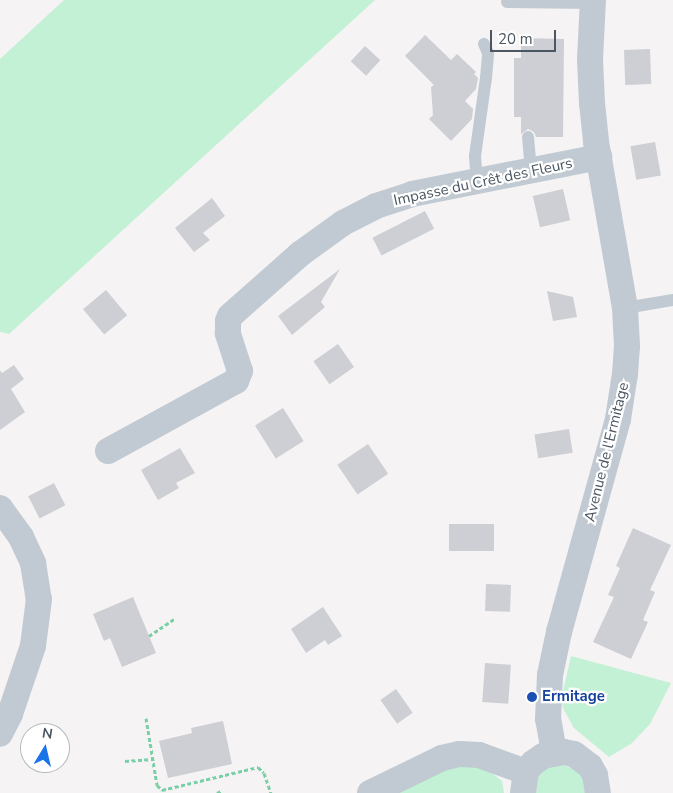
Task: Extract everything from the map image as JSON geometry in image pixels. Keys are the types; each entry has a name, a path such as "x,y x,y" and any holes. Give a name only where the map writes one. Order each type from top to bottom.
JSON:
{"street":[{"name":"Avenue de l'Ermitage","path":"554,752 548,719 550,675 559,632 621,403 627,346 625,308 598,157 590,81 593,1"},
{"name":"Impasse du Crêt des Fleurs","path":"108,451 236,381 240,371 228,333 230,316 300,254 359,214 394,199 477,180 598,157"},
{"path":"0,508 21,537 33,563 39,599 33,646 10,714 0,734"},
{"path":"370,793 442,758 460,754 479,755 525,783 543,756 554,752 574,754 583,759 595,775 598,793"}],"lane":[{"path":"507,2 593,1"},
{"path":"477,180 475,156 488,53 484,44"},
{"path":"528,137 531,170"},
{"path":"625,308 673,300"}],"path":[{"path":"149,636 176,618"},
{"path":"146,718 158,785 162,790 258,767 264,773 271,793"},
{"path":"125,761 153,759"},
{"path":"217,793 221,791"}],"green space":[{"path":"64,0 375,0 9,334 0,332 0,59"},
{"path":"571,656 671,683 650,724 632,743 609,757 574,728 564,710 561,700"},
{"path":"453,761 488,770 502,781 504,793 386,793"},
{"path":"564,765 577,771 582,777 585,793 536,793 538,779 542,772 548,767"}],"building":[{"path":"425,35 451,60 457,54 476,72 474,74 478,78 476,89 465,101 473,109 472,119 451,141 429,119 433,115 431,87 434,85 405,56"},
{"path":"521,38 564,39 563,137 536,137 534,132 528,129 521,134 521,117 514,117 514,58 521,58"},
{"path":"365,46 380,60 366,76 351,61"},
{"path":"650,49 651,84 625,85 624,50"},
{"path":"655,142 661,175 636,180 630,146"},
{"path":"563,189 570,220 540,227 533,196"},
{"path":"212,198 225,216 203,233 210,240 194,252 175,228"},
{"path":"425,211 434,229 382,256 372,238"},
{"path":"340,269 321,302 325,307 292,335 278,316"},
{"path":"106,290 127,315 104,335 83,309"},
{"path":"547,291 573,297 577,317 553,321"},
{"path":"338,344 354,367 329,384 313,361"},
{"path":"14,365 24,379 11,389 25,412 0,430 0,370 2,373"},
{"path":"283,408 304,441 276,459 255,425"},
{"path":"569,429 573,453 538,458 534,434"},
{"path":"368,444 388,474 357,495 337,465"},
{"path":"180,448 195,473 176,483 179,488 158,500 141,470"},
{"path":"54,483 65,505 40,518 28,496"},
{"path":"449,524 494,524 494,551 449,551"},
{"path":"633,528 671,545 650,590 655,592 643,620 648,622 631,659 593,642 614,597 608,595 620,568 616,566"},
{"path":"486,584 511,585 510,612 485,611"},
{"path":"133,597 156,653 122,667 110,638 104,641 93,614"},
{"path":"323,607 342,636 328,645 325,640 306,653 291,629"},
{"path":"485,663 511,665 508,704 482,702"},
{"path":"396,689 413,713 397,724 380,700"},
{"path":"223,721 232,764 168,778 159,741 192,733 191,728"}],"place":[{"name":"Ermitage","path":"532,697"}]}
